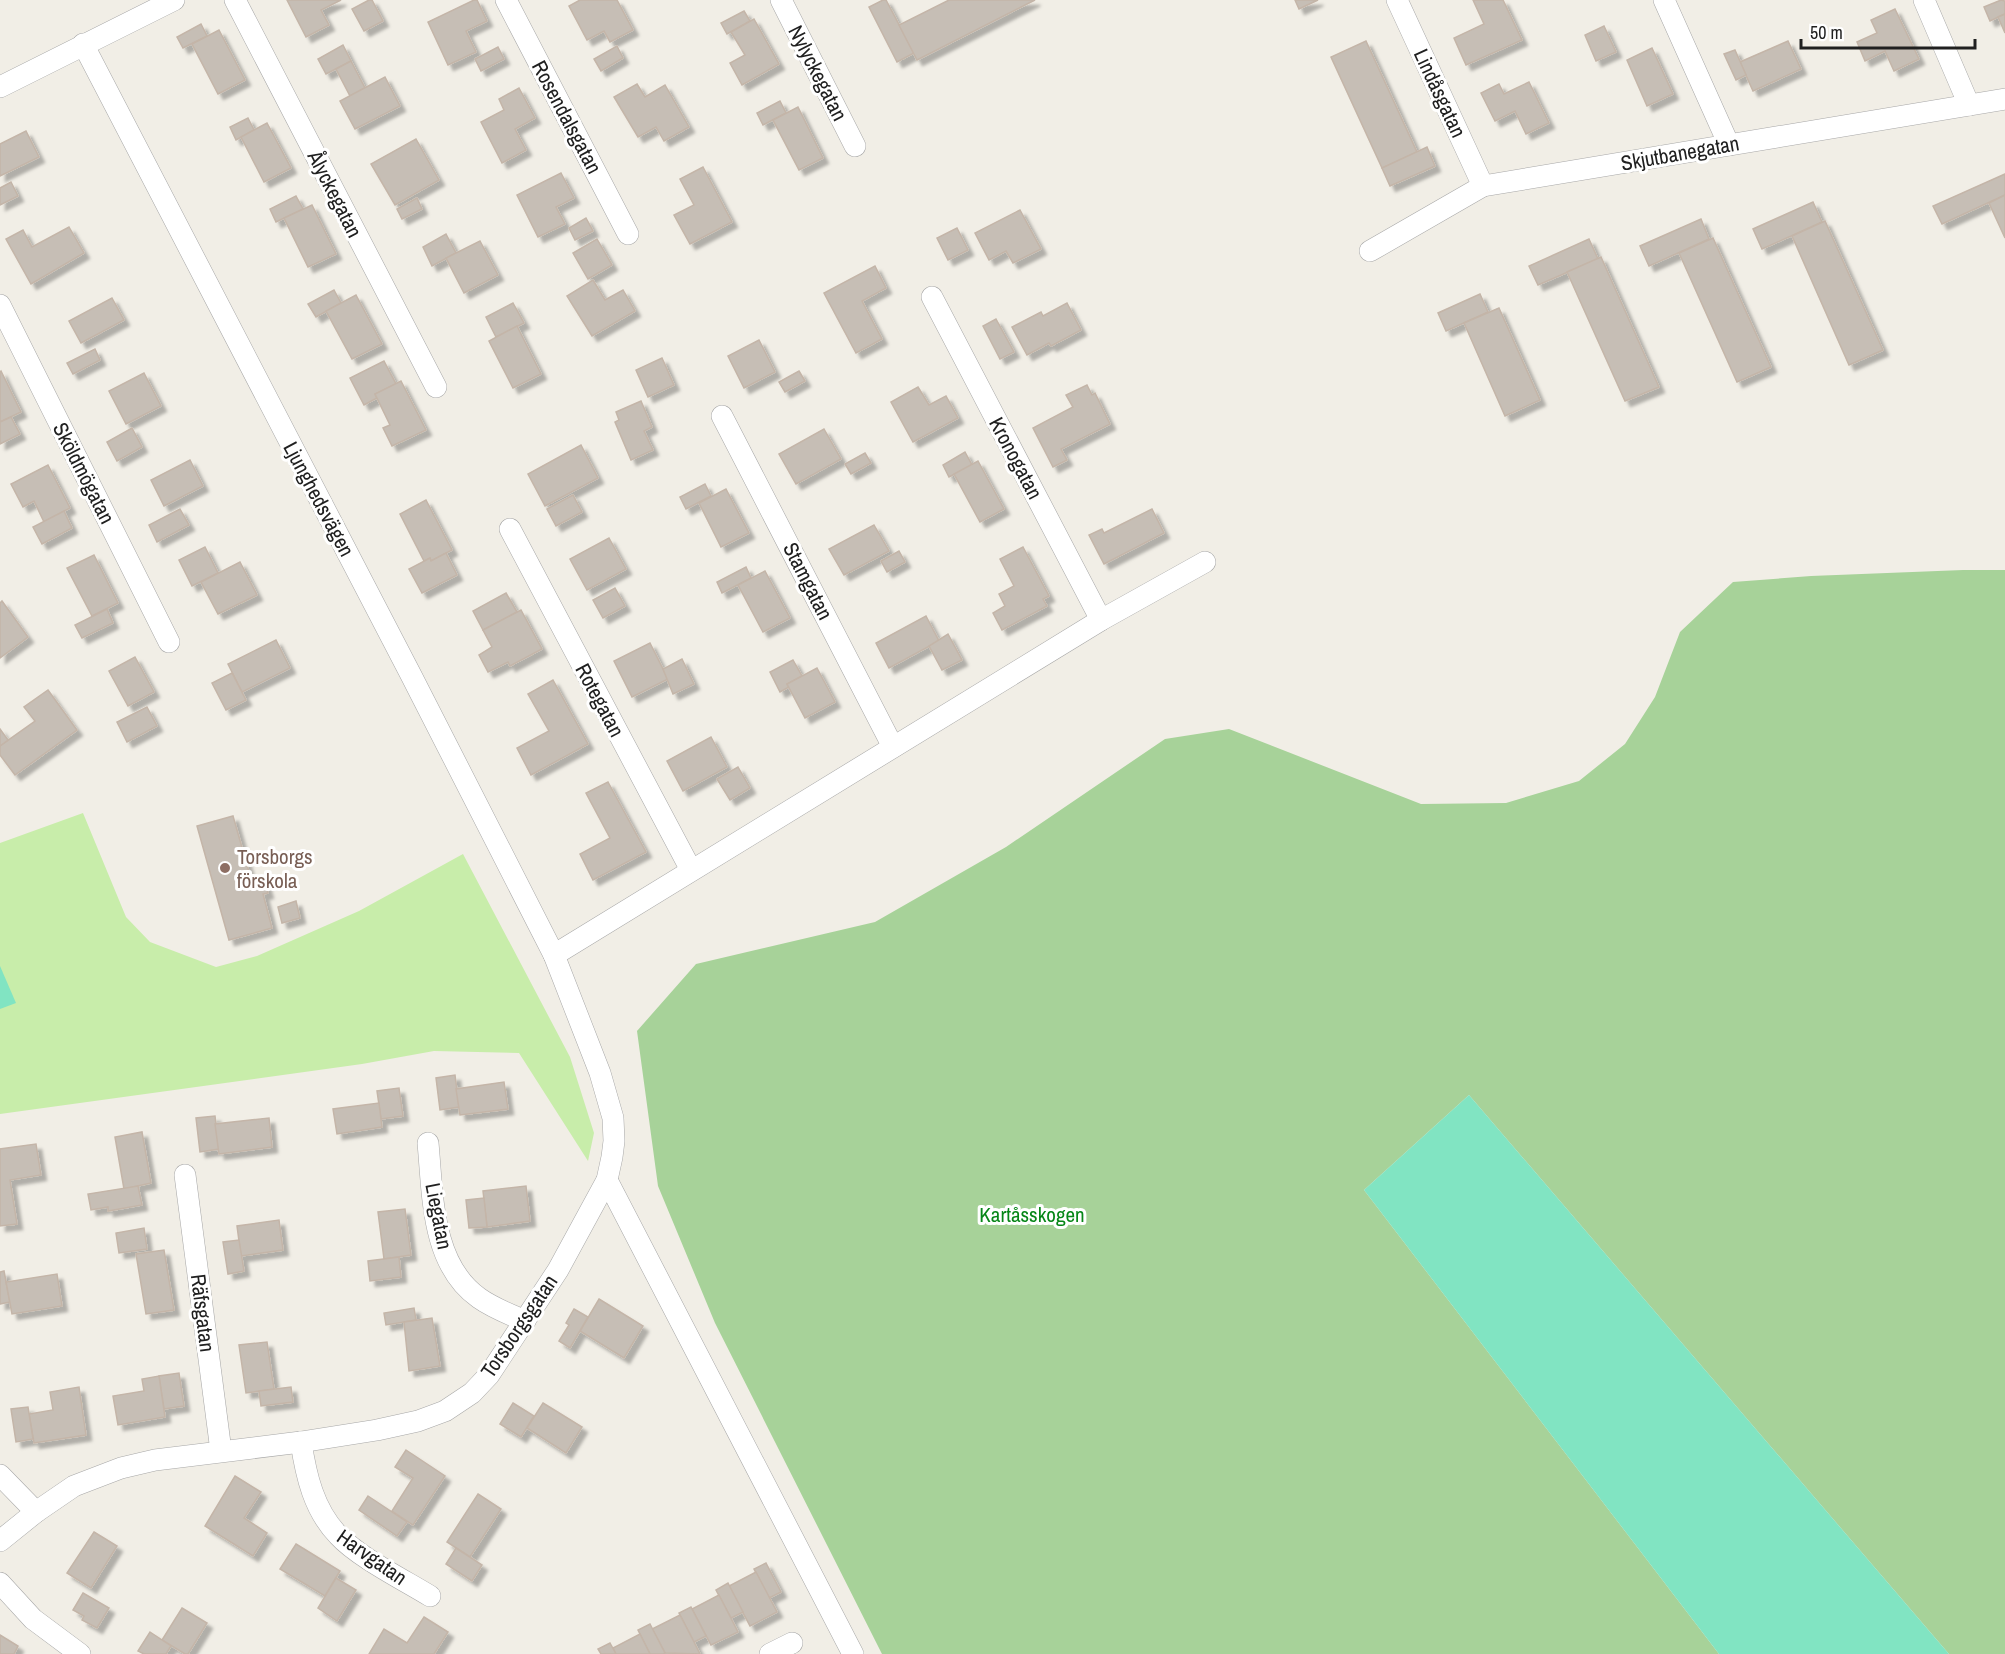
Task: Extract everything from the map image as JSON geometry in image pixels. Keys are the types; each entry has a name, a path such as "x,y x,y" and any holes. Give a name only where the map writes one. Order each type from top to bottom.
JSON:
{"street":[{"path":"0,87 174,0"},
{"name":"Ålyckegatan","path":"235,0 436,387"},
{"name":"Rosendalsgatan","path":"506,0 628,234"},
{"name":"Nylyckegatan","path":"780,0 855,146"},
{"name":"Lindåsgatan","path":"1397,0 1484,186"},
{"path":"1664,0 1729,144"},
{"path":"1924,0 1969,105"},
{"name":"Ljunghedsvägen","path":"83,44 554,955"},
{"name":"Skjutbanegatan","path":"1370,251 1484,186 2005,99"},
{"name":"Kronogatan","path":"932,297 1101,620"},
{"name":"Sköldmögatan","path":"0,305 169,642"},
{"name":"Stamgatan","path":"722,416 893,747"},
{"name":"Rotegatan","path":"510,529 691,870"},
{"path":"554,955 1101,620 1205,562"},
{"name":"Torsborgsgatan","path":"0,1541 36,1512 74,1486 121,1468 155,1460 377,1430 418,1421 445,1411 472,1393 489,1375 558,1270 607,1180 612,1157 613,1118 600,1073 554,955"},
{"name":"Liegatan","path":"428,1143 440,1241 457,1275 479,1298 525,1321"},
{"name":"Räfsgatan","path":"185,1175 221,1451"},
{"path":"607,1180 853,1654"},
{"name":"Harvgatan","path":"301,1442 309,1482 322,1513 331,1527 353,1549 430,1596"},
{"path":"0,1475 36,1512"},
{"path":"0,1583 33,1618 80,1654"},
{"path":"770,1654 792,1643"}],"green space":[{"name":"Kartåsskogen","path":"2005,570 2005,1654 1949,1654 1469,1095 1364,1190 1719,1654 882,1654 715,1323 658,1186 637,1031 696,964 875,922 1006,847 1165,739 1229,729 1421,804 1506,803 1579,781 1625,744 1655,697 1680,632 1733,582 1811,576"},
{"path":"83,813 126,917 150,942 216,967 257,956 359,911 463,854 570,1057 594,1133 588,1161 519,1053 434,1051 362,1064 0,1114 0,843"},
{"path":"0,966 16,1003 0,1009"},
{"path":"1469,1095 1949,1654 1719,1654 1364,1190"}],"building":[{"path":"287,0 341,0 321,10 329,25 306,37"},
{"path":"372,0 383,21 364,31 352,9"},
{"path":"477,0 487,21 466,31 476,52 448,65 428,22"},
{"path":"580,0 617,0 633,30 610,42 604,31 587,40 569,6"},
{"path":"886,0 914,53 897,62 869,7"},
{"path":"949,0 1035,0 917,60 899,25"},
{"path":"1295,0 1318,0 1299,9"},
{"path":"1473,0 1503,0 1522,40 1466,65 1454,38 1484,24"},
{"path":"2001,0 2005,1 2005,14 1990,21 1984,7"},
{"path":"1895,9 1919,59 1894,71 1885,51 1865,61 1857,42 1877,33 1871,20"},
{"path":"744,11 750,21 727,34 721,23"},
{"path":"2005,14 2005,33 1998,17"},
{"path":"754,19 779,64 742,85 730,63 745,55 731,32"},
{"path":"201,24 207,36 183,48 177,37"},
{"path":"1604,26 1616,52 1596,61 1585,35"},
{"path":"219,30 245,80 218,94 192,44"},
{"path":"1366,41 1417,152 1382,168 1331,57"},
{"path":"1788,41 1801,69 1753,91 1740,62"},
{"path":"343,45 351,61 326,74 318,59"},
{"path":"617,46 623,58 601,71 594,59"},
{"path":"498,47 504,59 481,71 475,59"},
{"path":"1652,48 1673,94 1647,106 1627,60"},
{"path":"1735,50 1746,75 1736,80 1724,54"},
{"path":"351,61 365,88 350,96 336,69"},
{"path":"385,77 400,106 355,129 340,101"},
{"path":"1529,82 1549,123 1526,134 1515,111 1495,121 1481,93 1499,84 1504,94"},
{"path":"637,84 645,97 665,85 689,127 664,141 656,127 638,137 614,97"},
{"path":"519,88 535,118 515,129 526,150 502,163 481,122 504,110 499,99"},
{"path":"780,101 786,113 763,125 757,113"},
{"path":"798,107 823,158 799,170 773,120"},
{"path":"248,118 254,130 236,140 230,127"},
{"path":"267,123 291,168 264,182 241,137"},
{"path":"26,131 39,157 0,176 0,144"},
{"path":"416,139 439,180 395,205 371,164"},
{"path":"1427,147 1435,166 1390,186 1382,168"},
{"path":"703,167 732,222 690,244 674,215 694,205 680,179"},
{"path":"561,173 574,198 556,207 565,224 538,237 517,195"},
{"path":"2005,174 2005,195 1942,224 1933,206"},
{"path":"11,182 18,196 0,205 0,188"},
{"path":"2005,195 2005,238 1989,203"},
{"path":"296,196 303,209 276,222 270,209"},
{"path":"417,198 422,209 402,219 397,209"},
{"path":"1813,202 1822,222 1762,249 1753,229"},
{"path":"312,205 336,254 308,267 284,218"},
{"path":"1020,210 1041,249 1013,263 1006,251 989,260 975,233"},
{"path":"586,218 593,231 575,240 569,228"},
{"path":"1701,219 1709,239 1649,266 1640,246"},
{"path":"1825,221 1883,350 1849,365 1792,236"},
{"path":"69,227 84,253 31,284 6,239 23,230 32,247"},
{"path":"957,228 968,250 948,260 937,238"},
{"path":"446,234 456,253 432,266 423,247"},
{"path":"1713,238 1771,367 1737,382 1679,253"},
{"path":"597,239 612,265 588,279 573,253"},
{"path":"1589,239 1598,259 1538,285 1529,266"},
{"path":"480,241 498,275 464,293 446,258"},
{"path":"1601,257 1659,387 1625,401 1567,272"},
{"path":"875,266 886,288 862,301 882,339 856,353 824,293"},
{"path":"593,280 605,300 623,290 635,311 592,336 567,296"},
{"path":"334,290 341,303 316,317 308,304"},
{"path":"1480,294 1488,312 1446,331 1438,313"},
{"path":"356,295 382,344 352,359 326,311"},
{"path":"112,298 124,320 81,343 69,321"},
{"path":"513,303 524,323 496,337 486,317"},
{"path":"1067,303 1081,330 1051,346 1049,343 1027,355 1012,327 1041,312 1043,316"},
{"path":"1499,308 1540,400 1505,416 1464,323"},
{"path":"996,319 1014,352 1000,359 983,326"},
{"path":"517,326 541,374 513,388 489,341"},
{"path":"759,340 775,372 744,388 728,356"},
{"path":"95,349 100,360 73,374 67,363"},
{"path":"662,358 674,385 648,397 636,370"},
{"path":"384,361 396,384 375,394 377,398 364,405 350,378"},
{"path":"799,371 805,381 785,392 779,382"},
{"path":"0,372 21,412 0,422"},
{"path":"144,373 161,406 126,424 109,391"},
{"path":"401,381 426,430 392,446 383,428 390,425 375,394"},
{"path":"1087,385 1092,395 1095,393 1110,424 1061,449 1067,460 1053,467 1033,428 1073,407 1066,395"},
{"path":"918,387 929,405 946,396 958,418 913,442 891,402"},
{"path":"641,401 652,427 644,431 653,450 631,460 615,422 619,420 616,412"},
{"path":"11,417 20,434 0,444 0,422"},
{"path":"132,428 142,447 117,461 107,442"},
{"path":"824,429 841,459 796,484 779,454"},
{"path":"581,445 598,478 545,506 528,474"},
{"path":"965,452 972,465 949,477 943,465"},
{"path":"865,453 871,463 851,474 845,464"},
{"path":"190,460 203,486 164,506 151,480"},
{"path":"978,461 1004,509 980,522 954,474"},
{"path":"48,465 70,508 44,522 34,501 23,507 11,484"},
{"path":"705,484 711,496 686,509 680,497"},
{"path":"726,489 749,533 721,547 699,503"},
{"path":"573,495 582,512 556,526 547,509"},
{"path":"426,500 452,550 431,561 430,558 424,561 400,514"},
{"path":"180,509 189,525 157,542 149,525"},
{"path":"1152,509 1164,533 1104,564 1089,535 1102,529 1104,533"},
{"path":"64,511 72,528 42,544 33,527"},
{"path":"874,525 889,551 844,575 829,549"},
{"path":"609,538 626,569 587,590 570,559"},
{"path":"205,547 218,573 192,586 179,560"},
{"path":"1023,547 1049,596 1043,599 1047,606 1002,630 993,613 1005,606 999,594 1014,586 1000,559"},
{"path":"899,551 905,562 887,572 881,561"},
{"path":"446,553 457,575 422,593 409,569"},
{"path":"94,555 118,603 92,616 67,568"},
{"path":"240,562 257,595 218,614 201,582"},
{"path":"746,567 751,578 722,593 717,582"},
{"path":"765,571 790,618 763,632 738,585"},
{"path":"615,588 625,606 603,618 593,600"},
{"path":"506,593 517,612 483,630 473,611"},
{"path":"2,601 28,637 0,658 0,603"},
{"path":"107,609 113,623 82,638 75,625"},
{"path":"521,610 542,649 510,666 508,662 488,672 479,655 492,647 483,630"},
{"path":"926,616 939,641 889,668 876,643"},
{"path":"948,634 962,660 942,670 929,646"},
{"path":"276,640 290,668 242,692 228,664"},
{"path":"650,643 668,679 632,697 614,661"},
{"path":"135,657 154,692 128,706 109,671"},
{"path":"682,659 694,684 673,694 663,669"},
{"path":"793,660 802,676 787,684 789,687 780,692 770,672"},
{"path":"817,668 835,702 805,718 787,684"},
{"path":"232,673 246,700 226,710 212,683"},
{"path":"553,680 588,744 531,775 517,748 549,731 528,694"},
{"path":"48,690 77,730 15,775 0,755 0,746 35,721 24,707"},
{"path":"147,707 157,726 127,742 117,722"},
{"path":"0,729 8,740 0,746"},
{"path":"711,737 727,767 683,791 667,761"},
{"path":"738,767 750,788 730,800 717,779"},
{"path":"608,782 646,852 593,880 580,854 610,838 586,793"},
{"path":"233,816 251,879 263,876 268,893 263,894 272,928 229,940 197,826"},
{"path":"296,901 300,918 282,923 278,907"},
{"path":"455,1075 459,1107 440,1110 436,1078"},
{"path":"504,1082 508,1109 460,1115 456,1089"},
{"path":"399,1088 403,1116 381,1119 377,1091"},
{"path":"379,1103 382,1127 337,1134 333,1109"},
{"path":"215,1116 219,1149 200,1152 196,1118"},
{"path":"269,1118 272,1147 219,1154 215,1124"},
{"path":"142,1132 151,1183 124,1189 115,1137"},
{"path":"36,1144 41,1175 10,1180 17,1224 0,1226 0,1149"},
{"path":"138,1186 142,1205 108,1211 108,1207 91,1210 88,1194"},
{"path":"526,1186 530,1221 487,1227 483,1191"},
{"path":"484,1198 487,1227 469,1228 466,1200"},
{"path":"405,1209 411,1255 384,1259 378,1212"},
{"path":"279,1220 283,1250 241,1256 237,1226"},
{"path":"144,1228 147,1249 119,1253 116,1233"},
{"path":"239,1240 244,1271 228,1274 223,1242"},
{"path":"164,1250 174,1310 146,1314 136,1254"},
{"path":"399,1257 401,1277 370,1281 368,1261"},
{"path":"4,1271 10,1302 0,1304 0,1272"},
{"path":"57,1274 62,1306 12,1314 6,1282"},
{"path":"599,1299 643,1326 624,1358 580,1331"},
{"path":"414,1308 416,1320 386,1325 384,1313"},
{"path":"574,1309 588,1317 570,1348 559,1341 569,1325 566,1323"},
{"path":"432,1318 440,1366 409,1371 404,1322"},
{"path":"267,1342 274,1389 246,1393 239,1345"},
{"path":"179,1373 184,1406 164,1409 159,1376"},
{"path":"159,1376 165,1417 118,1425 113,1396 144,1391 142,1379"},
{"path":"79,1387 86,1435 34,1443 29,1414 53,1410 50,1392"},
{"path":"291,1387 293,1402 261,1406 259,1391"},
{"path":"513,1403 534,1416 521,1437 500,1424"},
{"path":"543,1403 582,1427 566,1453 527,1428"},
{"path":"28,1407 33,1439 16,1442 11,1409"},
{"path":"406,1450 445,1476 413,1525 392,1511 413,1478 395,1467"},
{"path":"235,1476 261,1492 244,1518 267,1533 253,1556 205,1526"},
{"path":"478,1494 501,1509 470,1557 447,1542"},
{"path":"368,1496 407,1522 397,1536 359,1510"},
{"path":"94,1532 117,1546 91,1588 67,1573"},
{"path":"296,1544 340,1571 325,1596 280,1569"},
{"path":"456,1548 482,1565 472,1581 446,1564"},
{"path":"766,1563 781,1592 769,1598 754,1569"},
{"path":"756,1572 777,1612 750,1626 729,1586"},
{"path":"336,1578 356,1590 337,1621 318,1608"},
{"path":"728,1583 743,1612 731,1618 716,1590"},
{"path":"83,1593 109,1608 97,1628 82,1620 84,1616 73,1610"},
{"path":"719,1595 738,1632 711,1645 692,1609"},
{"path":"691,1607 706,1636 694,1642 679,1613"},
{"path":"182,1608 207,1623 188,1654 162,1640"},
{"path":"680,1615 700,1654 665,1653 652,1629"},
{"path":"424,1617 448,1632 434,1654 369,1654 384,1629 407,1643"},
{"path":"650,1624 665,1653 663,1654 650,1654 638,1630"},
{"path":"150,1632 171,1646 166,1654 144,1654 138,1651"},
{"path":"640,1634 650,1654 616,1654 613,1648"},
{"path":"0,1635 18,1646 14,1654 0,1654"},
{"path":"610,1643 616,1654 601,1654 598,1649"}],"place":[{"name":"Torsborgs förskola","path":"225,868"}]}
